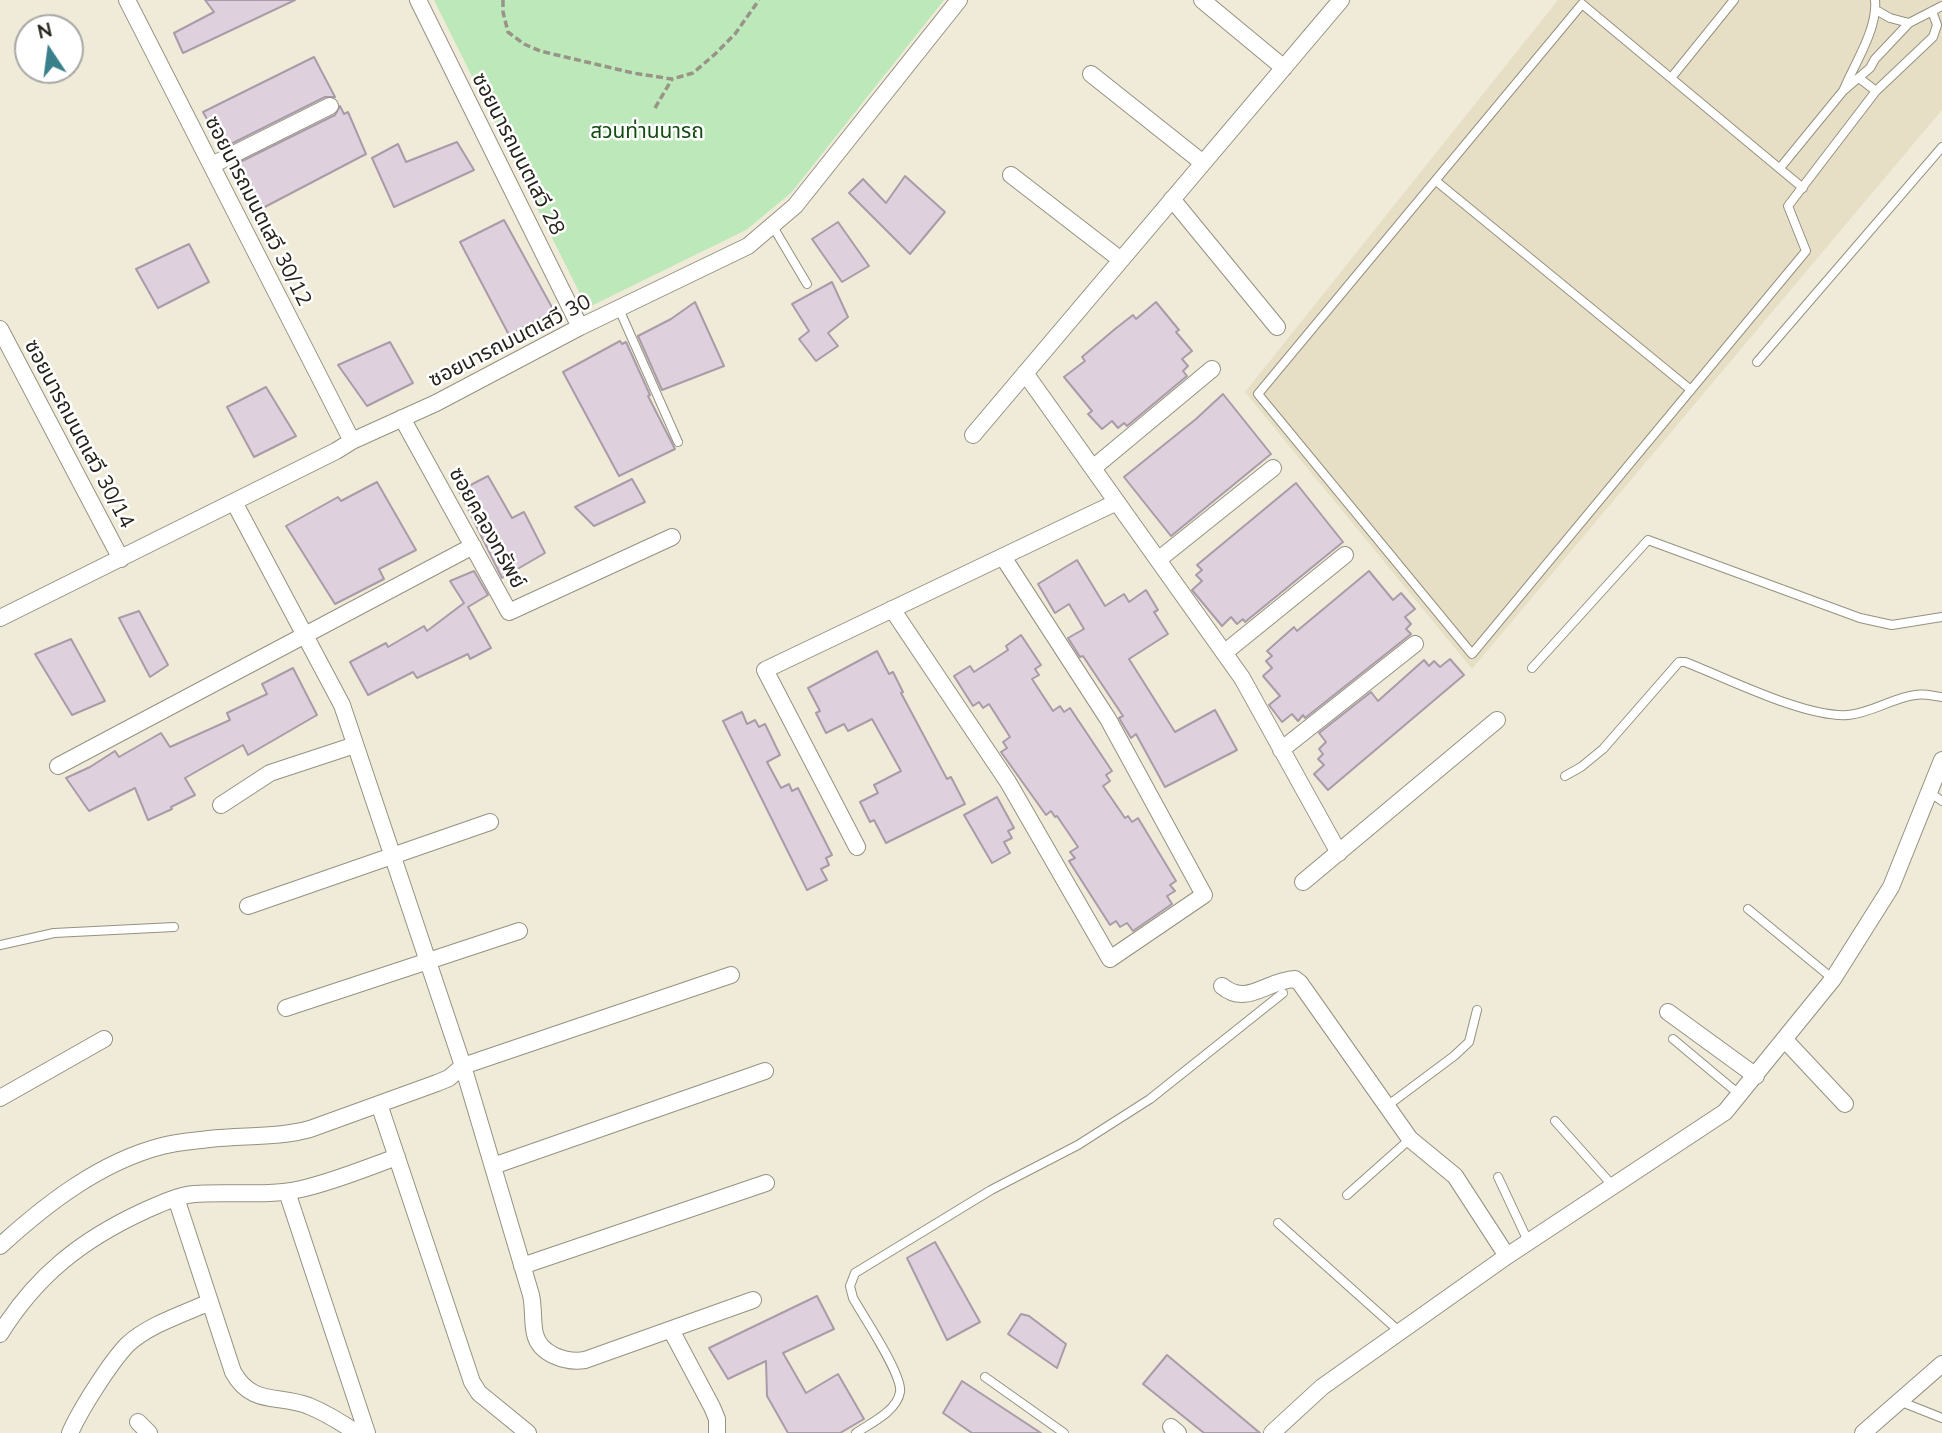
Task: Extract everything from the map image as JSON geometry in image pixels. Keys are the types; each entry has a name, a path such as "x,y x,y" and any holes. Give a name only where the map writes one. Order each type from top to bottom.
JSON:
{"street":[{"name":"ซอยนารถมนตเสวี 30/12","path":"127,0 352,441"},
{"name":"ซอยนารถมนตเสวี 28","path":"418,0 580,327"},
{"name":"ซอยนารถมนตเสวี 30","path":"0,618 352,441 436,403 580,327 748,246 795,206 959,0"},
{"path":"1202,0 1284,68"},
{"path":"973,435 1341,0"},
{"path":"1091,74 1203,163"},
{"path":"212,165 330,106"},
{"path":"1011,175 1121,260"},
{"path":"1172,199 1277,327"},
{"name":"ซอยนารถมนตเสวี 30/14","path":"0,329 121,559"},
{"path":"1093,468 1212,369"},
{"path":"1025,373 1242,678 1339,853"},
{"name":"ซอยคลองทรัพย์","path":"402,418 509,612 672,537"},
{"path":"1158,560 1273,468"},
{"path":"234,502 342,705 463,1066 531,1295 538,1342 561,1359 573,1362 585,1360 753,1300"},
{"path":"857,847 765,670 1117,502"},
{"path":"58,766 473,546"},
{"path":"1224,653 1345,555"},
{"path":"892,609 1008,782 1110,959 1204,895 1108,719 1003,557"},
{"path":"1281,750 1415,644"},
{"path":"1303,882 1497,720"},
{"path":"221,805 270,773 355,745"},
{"path":"1272,1433 1322,1387 1528,1241 1725,1112 1833,979 1891,887 1936,796 1942,760"},
{"path":"248,906 490,822"},
{"path":"286,1008 519,931"},
{"path":"0,1246 48,1204 104,1170 162,1146 234,1136 296,1133 449,1078 463,1066 731,975"},
{"path":"1222,986 1241,996 1285,979 1295,979 1410,1139 1455,1176 1507,1256"},
{"path":"1668,1012 1756,1076"},
{"path":"0,1098 104,1039"},
{"path":"1785,1040 1845,1104"},
{"path":"493,1166 765,1071"},
{"path":"379,1104 472,1382 479,1393 528,1433"},
{"path":"0,1334 34,1286 65,1257 128,1219 191,1194 287,1192 397,1157"},
{"path":"522,1266 766,1183"},
{"path":"287,1192 367,1433"},
{"path":"176,1198 233,1372 240,1386 256,1395 309,1406 357,1433"},
{"path":"71,1433 91,1396 128,1344 154,1327 210,1302"},
{"path":"671,1330 712,1407 717,1433"},
{"path":"1863,1433 1942,1364"}],"lane":[{"path":"1671,78 1734,0"},
{"path":"1843,91 1869,36 1876,10 1875,0"},
{"path":"1803,188 1582,4 1258,394 1472,654 1806,251 1788,206 1803,188 1876,91 1933,37 1937,25 1932,11"},
{"path":"1780,168 1843,91 1870,68 1875,59 1909,23 1942,6"},
{"path":"1876,10 1890,18 1909,23"},
{"path":"1869,36 1875,59"},
{"path":"1859,78 1876,91"},
{"path":"1757,362 1942,147"},
{"path":"1436,181 1691,390"},
{"path":"772,225 807,284"},
{"path":"619,309 678,442"},
{"path":"1532,668 1648,540 1860,618 1892,625 1942,617"},
{"path":"1565,776 1603,749 1679,662 1792,704 1831,714 1865,712 1912,695 1942,697"},
{"path":"1748,909 1833,979"},
{"path":"0,944 54,933 174,927"},
{"path":"856,1433 891,1409 900,1393 899,1378 853,1298 850,1286 855,1273 990,1190 1078,1145 1150,1099 1283,993"},
{"path":"1387,1106 1469,1042 1478,1010"},
{"path":"1673,1039 1740,1095"},
{"path":"1555,1121 1613,1186"},
{"path":"1348,1195 1410,1139"},
{"path":"1498,1177 1528,1241"},
{"path":"1278,1223 1400,1332"},
{"path":"985,1377 1064,1433"},
{"path":"1899,1401 1942,1419"}],"path":[{"path":"503,0 508,32 524,44 540,51 633,73 672,79 693,73 714,55 760,0"},
{"path":"655,108 672,79"}],"shaded area":[{"path":"1558,0 1942,0 1942,110 1472,669 1245,392"}],"green space":[{"name":"สวนท่านนารถ","path":"434,0 944,0 791,193 746,230 587,308"}],"building":[{"path":"205,0 295,0 183,53 174,33 214,12"},
{"path":"314,57 335,97 325,97 223,148 203,112"},
{"path":"340,106 344,114 348,112 366,154 259,210 232,166 335,115"},
{"path":"457,142 474,170 394,207 372,158 398,144 406,162"},
{"path":"905,176 945,212 910,254 849,193 863,179 886,203"},
{"path":"504,220 554,311 509,335 460,242"},
{"path":"838,222 869,266 842,282 812,239"},
{"path":"189,244 209,282 158,308 136,269"},
{"path":"832,282 848,317 828,333 838,346 816,361 799,339 809,331 792,304"},
{"path":"695,302 724,366 662,390 638,336 671,319"},
{"path":"1156,302 1192,351 1182,359 1188,366 1183,371 1187,376 1127,426 1124,423 1118,428 1112,421 1102,429 1088,414 1092,411 1064,377 1085,361 1082,357 1115,329 1133,315 1136,319"},
{"path":"620,341 622,344 626,342 650,395 648,396 675,449 619,476 563,372"},
{"path":"390,342 413,383 367,406 338,365"},
{"path":"266,387 296,436 254,457 227,407"},
{"path":"1223,394 1271,454 1171,536 1124,477"},
{"path":"488,476 512,518 524,512 545,553 502,578 459,491"},
{"path":"632,479 645,502 594,526 575,507"},
{"path":"377,482 416,550 379,569 384,579 335,604 286,526 338,497 341,501"},
{"path":"1296,483 1343,542 1245,622 1243,619 1237,624 1231,617 1222,626 1192,590 1202,581 1196,575 1202,570 1197,565"},
{"path":"1077,560 1105,606 1124,594 1129,602 1146,590 1158,610 1154,612 1168,634 1129,659 1175,732 1215,710 1237,750 1165,787 1136,734 1131,738 1119,718 1123,716 1068,638 1084,629 1069,604 1055,613 1038,584"},
{"path":"474,571 488,595 468,607 491,648 470,659 468,654 417,678 413,672 368,695 350,662 386,643 388,647 424,626 427,631 464,603 450,581"},
{"path":"1369,571 1393,600 1401,593 1415,609 1405,617 1411,624 1406,629 1411,634 1305,718 1303,715 1298,721 1292,714 1282,722 1269,705 1280,696 1263,676 1272,668 1266,661 1272,656 1267,651 1294,627 1297,631"},
{"path":"139,611 168,665 150,677 119,618"},
{"path":"1021,635 1041,665 1035,669 1039,675 1032,679 1053,711 1060,706 1064,712 1070,708 1112,771 1106,775 1110,781 1103,786 1125,818 1128,816 1132,822 1138,818 1176,881 1170,885 1175,891 1167,896 1172,904 1133,931 1127,923 1120,927 1116,921 1110,925 1069,861 1075,858 1070,852 1078,847 1057,816 1051,811 1046,815 1001,752 1007,748 1003,742 1010,737 989,704 983,708 979,702 973,706 954,676 970,666 974,672 1008,650 1006,646"},
{"path":"71,639 105,701 72,715 35,654"},
{"path":"877,651 889,674 893,672 903,692 901,693 947,779 951,777 965,804 886,843 874,820 870,822 860,802 878,793 874,785 901,771 872,719 848,731 844,724 826,733 816,713 820,711 808,688"},
{"path":"1450,659 1464,675 1328,790 1314,774 1324,765 1318,759 1323,754 1319,749 1326,742 1319,733 1371,692 1378,701 1424,660 1429,666 1434,661 1440,667"},
{"path":"293,668 317,715 248,755 243,745 185,778 195,795 171,807 172,809 148,820 135,788 89,811 66,778 115,751 119,757 161,733 170,747 230,720 227,713 267,694 262,684"},
{"path":"742,712 747,724 755,720 759,727 765,724 780,755 767,762 781,788 789,784 792,791 798,788 832,855 826,858 829,865 821,869 827,880 807,890 723,721"},
{"path":"997,797 1014,828 1008,831 1012,838 1004,842 1010,853 992,863 964,815"},
{"path":"935,1242 980,1322 947,1340 907,1258"},
{"path":"817,1296 834,1329 783,1353 806,1393 838,1374 864,1419 840,1433 788,1433 767,1396 766,1361 728,1379 709,1348"},
{"path":"1021,1314 1029,1316 1066,1344 1057,1368 1008,1334"},
{"path":"1167,1355 1260,1433 1204,1433 1143,1384"},
{"path":"962,1381 1041,1433 972,1433 943,1413"}]}
